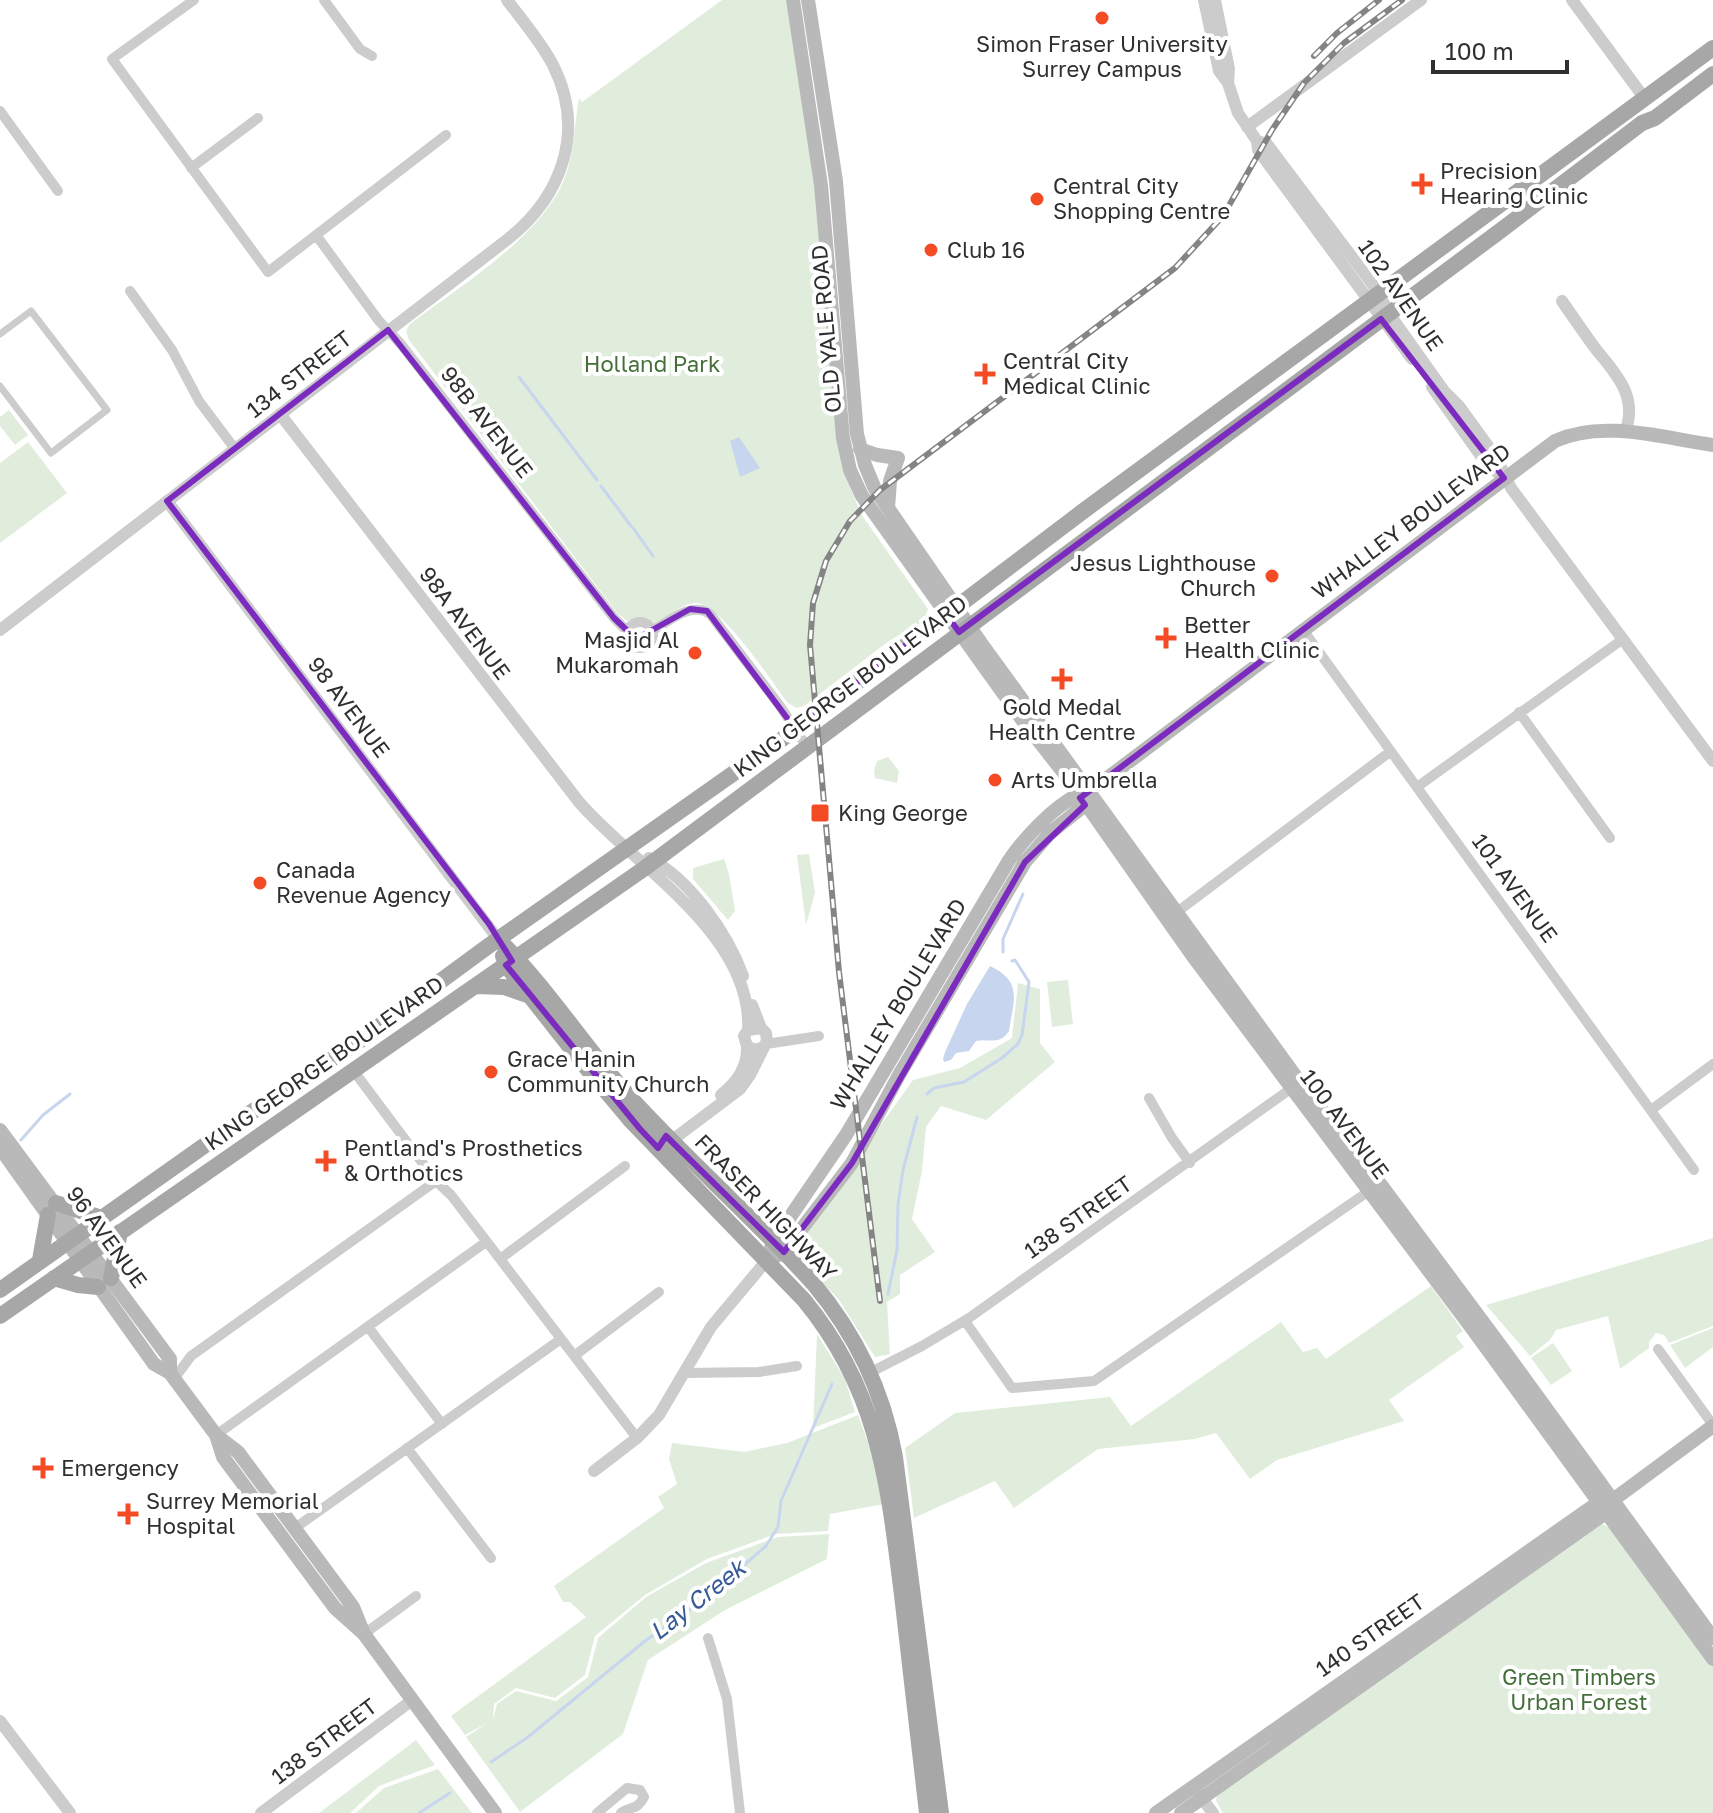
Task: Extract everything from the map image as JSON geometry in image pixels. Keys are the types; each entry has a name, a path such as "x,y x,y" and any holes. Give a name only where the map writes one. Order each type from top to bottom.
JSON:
{"main road":[{"name":"OLD YALE ROAD","path":"793,0 832,212 841,417 850,470 870,508 951,610"},
{"name":"OLD YALE ROAD","path":"808,0 860,449 870,478 951,610"},
{"name":"KING GEORGE BOULEVARD","path":"0,1316 54,1278 102,1218 276,1095 355,1044 498,939 796,730 951,610 1713,48"},
{"name":"KING GEORGE BOULEVARD","path":"0,1290 40,1260 120,1232 650,864 1642,123 1655,118 1713,74"},
{"path":"1642,123 1645,99"},
{"name":"WHALLEY BOULEVARD","path":"767,1260 852,1163 899,1075 1025,862 1084,797 1504,478 1566,435 1588,430 1625,432 1713,445"},
{"path":"1180,468 1180,441 1207,448"},
{"path":"860,449 898,458 890,481 888,508"},
{"name":"100 AVENUE","path":"951,610 1369,1191 1606,1505 1713,1638"},
{"name":"100 AVENUE","path":"1084,797 1177,912 1295,1086 1381,1185 1713,1659"},
{"path":"498,939 512,961"},
{"name":"FRASER HIGHWAY","path":"512,961 530,996 603,1088 778,1247 837,1314 871,1372 883,1403 895,1457 941,1813"},
{"name":"FRASER HIGHWAY","path":"512,961 804,1300 829,1332 853,1376 875,1429 891,1504 927,1813"},
{"path":"474,986 504,987 530,996"},
{"name":"96 AVENUE","path":"0,1130 52,1209 216,1435 223,1457 335,1608 364,1634"},
{"name":"96 AVENUE","path":"0,1148 52,1209"},
{"path":"40,1260 52,1209 102,1218"},
{"path":"54,1278 78,1285 104,1282 120,1232"},
{"path":"18,1303 31,1281 79,1247"},
{"name":"140 STREET","path":"1156,1813 1197,1792 1606,1505 1713,1426"},
{"name":"96 AVENUE","path":"216,1435 235,1448 295,1528 353,1607 364,1634 411,1701 495,1813"},
{"path":"279,1532 287,1532 339,1600 353,1607"},
{"name":"140 STREET","path":"1181,1813 1197,1792"}],"street":[{"path":"194,0 112,59 268,272 446,135"},
{"path":"324,0 360,49 372,56"},
{"name":"134 STREET","path":"0,630 533,218 560,174 567,142 567,115 563,90 554,66 507,0"},
{"name":"102 AVENUE","path":"1204,0 1216,62 1228,83 1236,109 1257,141 1258,150 1374,298 1486,463 1504,478 1713,761"},
{"name":"102 AVENUE","path":"1215,0 1229,69 1228,83"},
{"path":"1247,127 1421,0"},
{"path":"1572,0 1645,99"},
{"path":"0,111 58,191"},
{"path":"191,168 258,118"},
{"name":"98B AVENUE","path":"316,235 627,631"},
{"path":"130,291 172,350 199,401 235,449"},
{"path":"1562,301 1598,351 1621,400 1621,425 1625,432"},
{"path":"0,334 31,311 107,410 51,453 0,386"},
{"name":"98A AVENUE","path":"280,414 579,802 628,848 650,864 713,935 733,970 748,1014 764,1037"},
{"name":"98 AVENUE","path":"167,501 498,939"},
{"path":"653,630 690,609 707,611 807,747"},
{"path":"641,622 653,630 651,643 638,648 630,644 627,631 633,624 641,622"},
{"name":"101 AVENUE","path":"1303,630 1694,1170"},
{"path":"1417,787 1623,639"},
{"path":"1519,712 1610,838"},
{"path":"1177,912 1391,751"},
{"path":"764,1037 819,1036"},
{"path":"665,1142 736,1080 747,1057 747,1046 755,1050 764,1037"},
{"path":"665,1142 743,1086 764,1037"},
{"path":"1651,1110 1713,1064"},
{"path":"353,1070 637,1438"},
{"name":"138 STREET","path":"871,1372 965,1321 1295,1086"},
{"path":"1149,1098 1190,1163"},
{"path":"500,1259 625,1166"},
{"path":"171,1370 436,1181"},
{"path":"965,1321 1012,1388 1094,1381 1369,1191"},
{"path":"216,1435 486,1242"},
{"name":"WHALLEY BOULEVARD","path":"594,1471 637,1438 659,1415 711,1327 767,1260"},
{"path":"574,1356 659,1292"},
{"path":"368,1327 442,1424"},
{"path":"295,1528 561,1339"},
{"path":"1658,1349 1713,1426"},
{"path":"171,1370 191,1356"},
{"path":"684,1373 725,1374 797,1366"},
{"path":"407,1448 491,1558"},
{"path":"364,1634 416,1596"},
{"path":"708,1638 727,1699 740,1813"},
{"name":"138 STREET","path":"261,1813 411,1701"},
{"path":"0,1721 70,1813"},
{"path":"597,1813 627,1788 640,1790 644,1797 641,1804 634,1810 621,1813"},
{"path":"1197,1792 1213,1813"}],"highlighted area":[{"path":"1381,319 1504,478 1080,798 1085,805 1025,862 852,1163 784,1252 666,1136 658,1148 506,965 512,961 489,924 167,501 388,330 614,618 636,639 690,609 707,611 796,730 946,614 959,632"}],"green space":[{"name":"Holland Park","path":"722,0 786,0 817,196 843,470 861,514 928,609 924,621 889,641 804,706 797,708 788,703 731,628 705,606 690,604 655,623 641,619 627,621 618,614 409,340 406,331 410,324 498,258 539,220 565,177 571,158 579,98 582,102"},
{"path":"9,410 28,435 15,445 0,426 0,417"},
{"path":"28,442 67,493 0,543 0,463"},
{"path":"888,757 899,771 897,783 875,778 877,761"},
{"path":"809,854 815,893 806,925 797,855"},
{"path":"724,859 735,911 728,920 693,879 693,868"},
{"path":"1068,980 1073,1024 1052,1027 1047,982"},
{"path":"1018,983 1040,989 1040,1043 1055,1062 986,1120 941,1106 926,1127 922,1171 912,1219 935,1252 900,1275 900,1294 887,1302 890,1354 875,1357 839,1300 792,1249 913,1080 960,1068 1012,1038"},
{"path":"1713,1238 1713,1326 1669,1343 1664,1335 1656,1333 1649,1342 1649,1348 1620,1369 1608,1316 1556,1330 1550,1340 1530,1356 1486,1305"},
{"path":"1431,1286 1463,1331 1456,1336 1464,1347 1389,1400 1404,1421 1277,1460 1250,1479 1216,1433 1195,1439 1098,1449 1014,1508 995,1481 914,1518 905,1448 955,1413 1110,1397 1131,1426 1281,1322 1303,1352 1317,1348 1326,1359"},
{"path":"1713,1328 1713,1347 1685,1368 1670,1345"},
{"path":"817,1334 845,1379 855,1412 813,1428"},
{"path":"1553,1343 1572,1371 1551,1385 1531,1358"},
{"path":"858,1415 877,1467 884,1504 830,1514 828,1531 776,1534 707,1559 645,1595 595,1636 585,1675 555,1698 516,1688 494,1704 493,1720 497,1704 516,1691 556,1701 588,1677 598,1638 646,1597 706,1563 778,1537 829,1534 827,1559 725,1610 648,1660 623,1734 520,1812 466,1737 487,1723 465,1735 451,1716 586,1617 570,1602 563,1602 554,1586 664,1508 658,1497 677,1484 669,1459 672,1443 744,1452 787,1443"},
{"name":"Green Timbers Urban Forest","path":"1602,1524 1614,1530 1713,1666 1713,1813 1223,1813 1216,1801 1217,1795"},
{"path":"416,1740 435,1765 379,1786 350,1813 319,1813"},
{"path":"438,1769 472,1813 356,1813 384,1788"}],"water":[{"path":"739,437 760,468 740,477 730,441"},
{"path":"990,966 1001,972 1012,986 1014,1001 1009,1031 998,1040 976,1041 969,1051 956,1053 951,1060 944,1062 945,1052 967,1004"}],"waterway":[{"path":"519,377 597,480"},
{"path":"601,486 631,526"},
{"path":"633,528 653,556"},
{"name":"Lay Creek","path":"1003,952 1003,939 1023,894"},
{"name":"Lay Creek","path":"927,1094 934,1088 964,1082 1018,1044 1029,982 1015,960 1012,961"},
{"path":"21,1140 43,1115 70,1094"},
{"name":"Lay Creek","path":"888,1294 897,1250 898,1204 903,1170 917,1117"},
{"name":"Lay Creek","path":"491,1762 528,1737 645,1641 705,1599 766,1546 778,1527 781,1501 832,1384"},
{"name":"Lay Creek","path":"419,1813 450,1793"}],"railway":[{"path":"1314,56 1337,33 1379,0"},
{"path":"880,1301 839,972 810,645 813,603 826,561 850,521 880,490 1175,268 1223,216 1272,130 1304,83 1344,43 1402,0"}],"place":[{"name":"Simon Fraser University Surrey Campus","path":"1102,18"},
{"name":"Precision Hearing Clinic","path":"1422,184"},
{"name":"Central City Shopping Centre","path":"1037,199"},
{"name":"Club 16","path":"931,250"},
{"name":"Central City Medical Clinic","path":"985,374"},
{"name":"Jesus Lighthouse Church","path":"1272,576"},
{"name":"Better Health Clinic","path":"1166,638"},
{"name":"Masjid Al Mukaromah","path":"695,653"},
{"name":"Gold Medal Health Centre","path":"1062,679"},
{"name":"Arts Umbrella","path":"995,780"},
{"name":"King George","path":"820,813"},
{"name":"Canada Revenue Agency","path":"260,883"},
{"name":"Grace Hanin Community Church","path":"491,1072"},
{"name":"Pentland's Prosthetics & Orthotics","path":"326,1161"},
{"name":"Emergency","path":"43,1468"},
{"name":"Surrey Memorial Hospital","path":"128,1514"}]}
